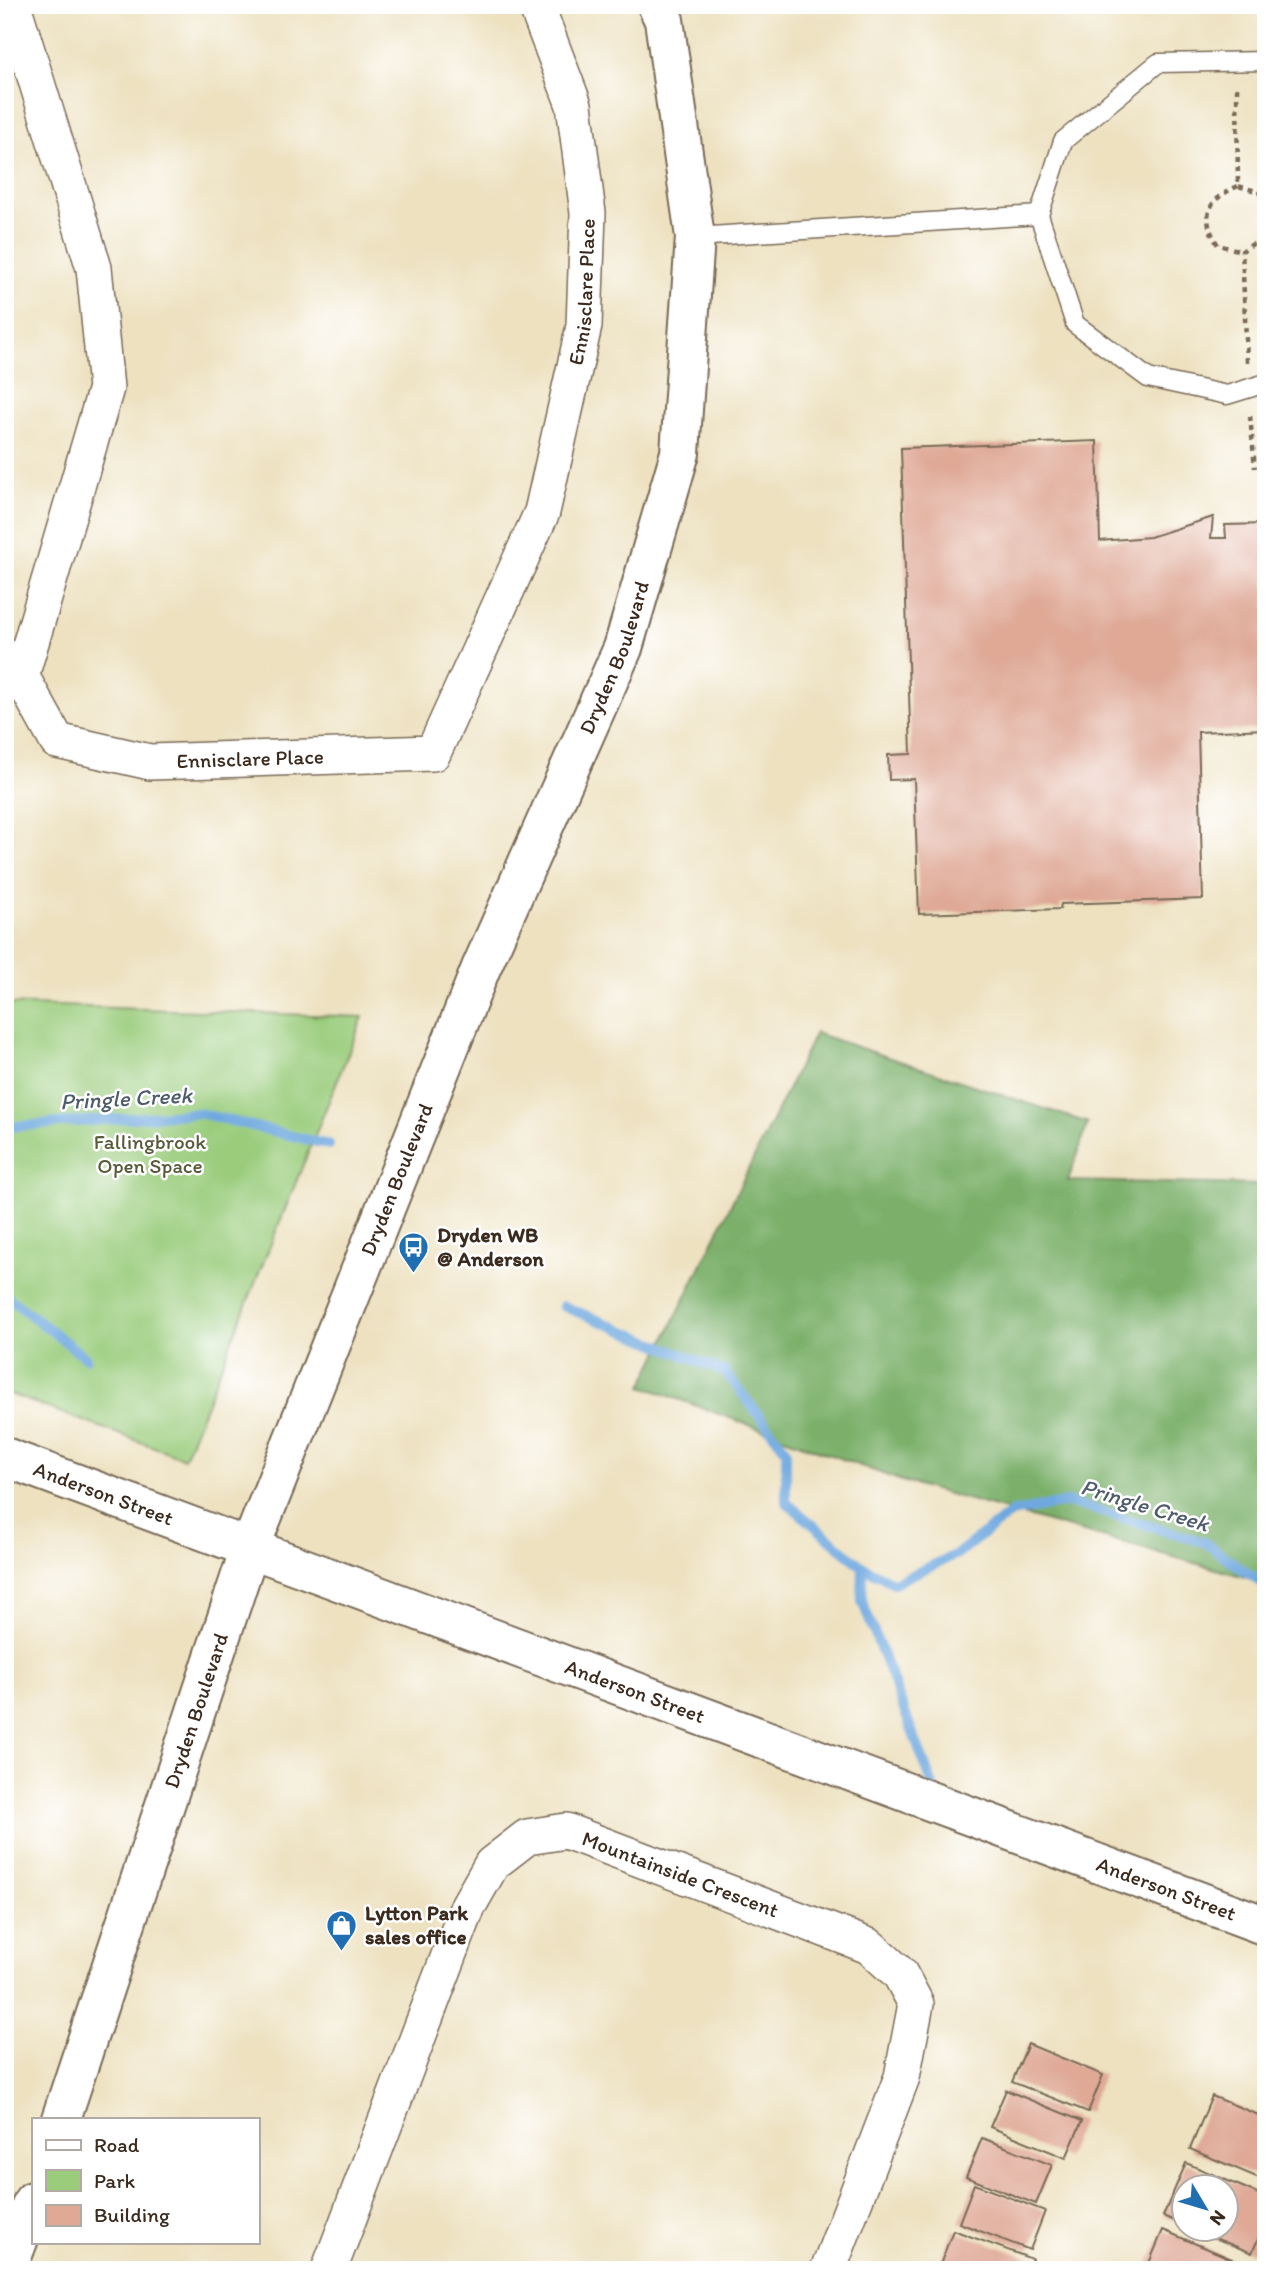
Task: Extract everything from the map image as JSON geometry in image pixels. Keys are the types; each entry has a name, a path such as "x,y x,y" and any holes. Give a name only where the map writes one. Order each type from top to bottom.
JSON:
{"street":[{"name":"Ennisclare Place","path":"13,5 94,268 106,388 21,676 57,741 150,762 433,753 541,512 584,327 588,213 574,105 536,5"},
{"name":"Dryden Boulevard","path":"61,2118 250,1548 481,968 623,648 680,453 695,237 664,20 657,5"},
{"name":"Anderson Street","path":"5,1457 1266,1926"},
{"name":"Mountainside Crescent","path":"329,2270 468,1906 492,1864 527,1837 566,1831 869,1946 900,1974 916,2004 902,2077 828,2270"},
{"path":"7,2270 32,2204"}],"lane":[{"path":"1266,61 1158,63 1063,141 1039,215 1075,324 1148,378 1227,395 1266,383"},
{"path":"695,237 1039,215"}],"path":[{"path":"1236,62 1238,186"},
{"path":"1266,203 1260,192 1238,186 1219,195 1209,211 1208,230 1218,245 1242,251 1260,239 1266,231"},
{"path":"1242,251 1248,388 1255,468"}],"green space":[{"name":"Fallingbrook Open Space","path":"5,1004 363,1017 184,1458 5,1392"},
{"path":"815,1033 1088,1123 1068,1181 1266,1185 1266,1583 902,1481 642,1386"}],"building":[{"path":"1097,441 1100,541 1150,537 1213,517 1211,538 1226,538 1225,525 1266,524 1266,729 1198,732 1203,899 1061,904 1060,909 919,914 914,779 889,780 888,755 911,754 901,448"},
{"path":"1028,2044 1103,2075 1088,2112 1012,2082"},
{"path":"1006,2090 1082,2121 1066,2158 990,2127"},
{"path":"1212,2096 1266,2118 1266,2181 1190,2149"},
{"path":"982,2138 1052,2165 1036,2204 966,2177"},
{"path":"1186,2163 1212,2174 1181,2174"},
{"path":"974,2184 1045,2211 1030,2250 959,2223"},
{"path":"1240,2186 1266,2197 1266,2221 1252,2253 1230,2244 1240,2244"},
{"path":"1170,2200 1170,2219 1163,2216"},
{"path":"953,2230 1032,2259 1028,2270 938,2270"},
{"path":"1163,2230 1170,2233 1170,2244 1196,2244 1251,2267 1250,2270 1146,2270"}],"waterway":[{"name":"Pringle Creek","path":"5,1127 199,1113 329,1145"},
{"path":"5,1295 86,1358"},
{"name":"Pringle Creek","path":"563,1306 725,1372 786,1450 786,1502 863,1567 894,1583 957,1554 1011,1513 1068,1502 1204,1542 1266,1586"},
{"path":"863,1567 862,1601 934,1788"}],"place":[{"name":"Dryden WB @ Anderson","path":"414,1274"},
{"name":"Lytton Park sales office","path":"342,1952"}]}
